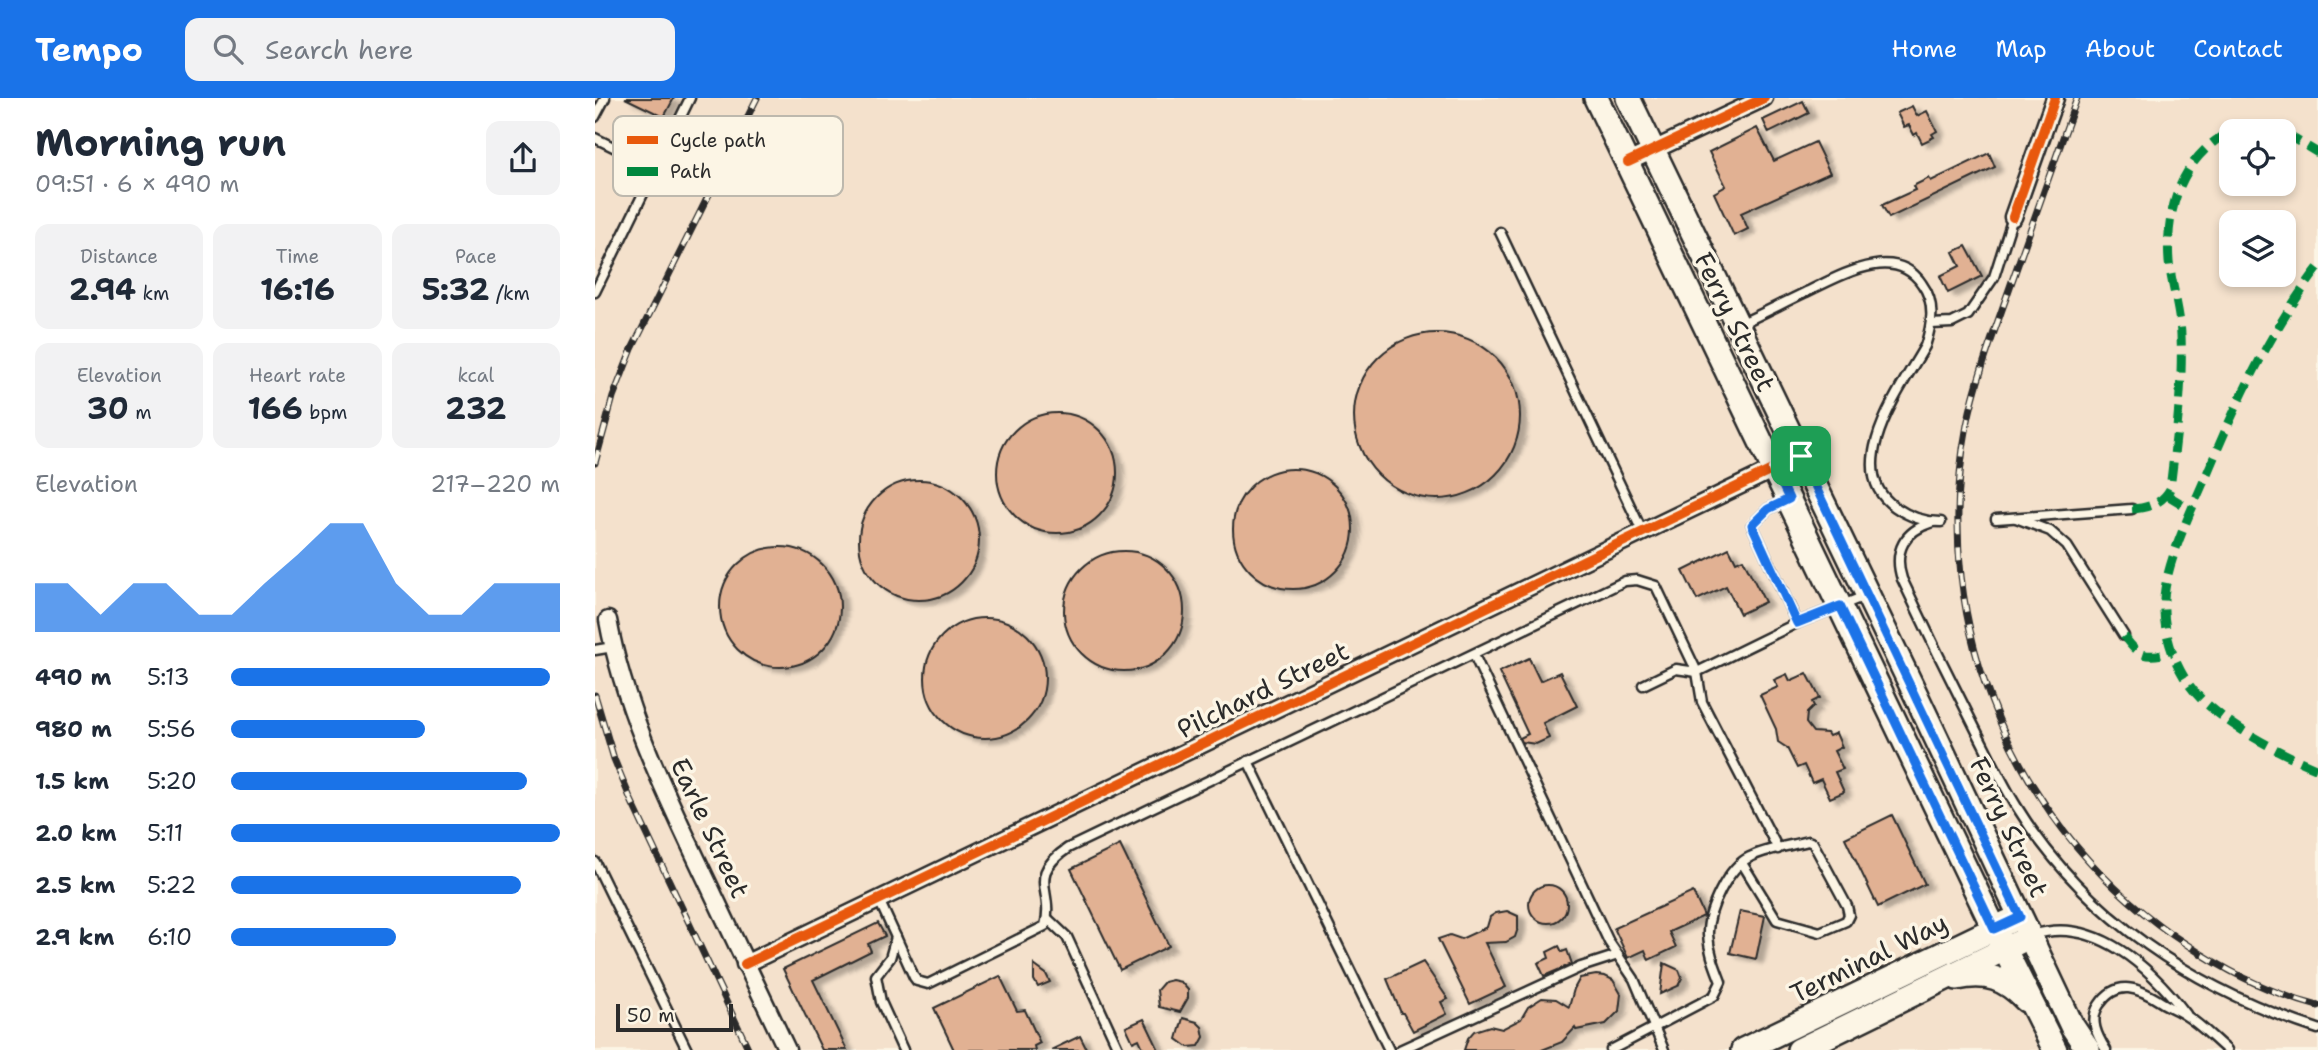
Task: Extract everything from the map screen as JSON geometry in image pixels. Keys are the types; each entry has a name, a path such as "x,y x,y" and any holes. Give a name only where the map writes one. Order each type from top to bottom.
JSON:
{"main road":[{"name":"Ferry Street","path":"1596,98 1999,939"},
{"name":"Ferry Street","path":"1633,102 1653,150 2072,1026 2088,1050"},
{"name":"Terminal Way","path":"1743,1050 2025,927"},
{"name":"Terminal Way","path":"1799,1050 1936,982 1999,939"},
{"path":"1999,939 2055,1050"},
{"path":"1936,982 1974,975 1997,979 2016,989 2033,1007"}],"street":[{"path":"1628,162 1764,98"},
{"path":"2013,217 2055,98"},
{"name":"Pilchard Street","path":"745,964 1801,456"},
{"name":"Earle Street","path":"608,620 613,647 643,740 787,1050"}],"lane":[{"path":"595,117 605,98"},
{"path":"681,116 690,98"},
{"path":"595,138 613,147"},
{"path":"595,292 642,196"},
{"path":"1931,324 1952,323 1968,314 1994,277 2013,217"},
{"path":"1500,232 1643,533"},
{"path":"1738,325 1861,267 1887,264 1911,273 1922,283 1929,298 1931,324 1924,346 1876,437 1872,460 1876,486 1881,495 1899,510 1914,517 1937,522 1916,529 1903,543 1898,558 1902,579 1999,775 2017,808 2042,843 2071,877 2112,917 2169,961 2232,996 2318,1029"},
{"path":"1789,499 1768,509 1752,525 1797,623"},
{"path":"1996,519 2132,509"},
{"path":"2016,518 2050,531 2067,546 2124,636"},
{"path":"879,900 914,977 917,981 928,984 1045,926 1047,918 1043,881 1046,870 1053,858 1068,848 1625,581 1637,580 1656,586 1697,672 1702,702 1777,849"},
{"path":"1643,685 1676,669 1697,672 1797,623 1868,595"},
{"path":"595,649 613,647"},
{"path":"1474,655 1609,942 1633,979 1664,1050"},
{"path":"1248,761 1389,1050"},
{"path":"1611,1050 1714,996 1721,982 1711,957 1708,932 1716,900 1731,871 1750,857 1808,841 1813,843 1847,906 1849,915 1846,921 1820,932 1777,920 1742,863"},
{"path":"595,862 687,1050"},
{"path":"1047,918 1067,937 1119,1050"},
{"path":"2025,927 2076,934 2115,946 2163,986 2187,1016"},
{"path":"896,937 890,958 876,976 881,1002 903,1050"},
{"path":"1400,1050 1581,967 1618,955"},
{"path":"2106,1050 2095,1030 2096,1011 2107,996 2117,989 2136,988 2187,1016 2227,1050"}],"shaded area":[{"path":"595,98 2318,98 2318,1050 595,1050"}],"building":[{"path":"625,98 674,98 665,116"},
{"path":"1803,101 1809,113 1769,133 1763,120"},
{"path":"1912,106 1917,116 1927,111 1937,131 1932,134 1934,137 1922,143 1909,125 1904,127 1897,113"},
{"path":"1757,128 1774,161 1815,142 1830,173 1741,213 1748,229 1734,236 1714,193 1726,186 1709,152"},
{"path":"1989,153 1995,167 1889,218 1882,205 1915,190 1913,186 1929,178 1931,181"},
{"path":"1966,246 1982,276 1948,293 1940,276 1960,266 1953,252"},
{"path":"1437,333 1469,340 1483,347 1495,358 1506,370 1513,384 1520,416 1513,448 1506,462 1495,474 1483,485 1469,492 1437,499 1405,492 1391,485 1379,474 1368,462 1361,448 1354,416 1361,384 1368,370 1379,358 1391,347 1405,340"},
{"path":"1057,413 1080,418 1099,431 1112,450 1117,473 1112,496 1099,515 1080,528 1057,533 1034,528 1015,515 1002,496 997,473 1002,450 1015,431 1034,418"},
{"path":"1293,469 1316,474 1335,487 1348,506 1353,529 1348,552 1335,571 1316,584 1293,589 1270,584 1251,571 1238,552 1233,529 1238,506 1251,487 1270,474"},
{"path":"919,480 942,485 961,498 974,517 979,540 974,563 961,582 942,595 919,600 896,595 877,582 864,563 859,540 864,517 877,498 896,485"},
{"path":"780,547 803,552 822,565 835,584 840,607 835,630 822,649 803,662 780,667 757,662 738,649 725,630 720,607 725,584 738,565 757,552"},
{"path":"1729,548 1736,562 1743,559 1765,602 1740,614 1726,586 1697,600 1683,571"},
{"path":"1124,551 1147,556 1166,569 1179,588 1184,611 1179,634 1166,653 1147,666 1124,671 1101,666 1082,653 1069,634 1064,611 1069,588 1082,569 1101,556"},
{"path":"985,618 1008,623 1027,636 1040,655 1045,678 1040,701 1027,720 1008,733 985,738 962,733 943,720 930,701 925,678 930,655 943,636 962,623"},
{"path":"1529,658 1540,681 1560,672 1577,706 1543,723 1549,738 1536,744 1522,742 1520,738 1528,734 1499,672"},
{"path":"1807,673 1820,698 1812,702 1814,706 1807,713 1806,723 1813,732 1827,733 1829,736 1836,733 1842,747 1834,751 1843,769 1835,772 1844,792 1830,798 1821,779 1812,783 1804,765 1797,768 1787,748 1778,742 1776,729 1760,695 1778,687 1774,680 1787,674 1790,681"},
{"path":"1892,815 1925,884 1878,907 1845,838"},
{"path":"1120,845 1169,946 1120,970 1071,869"},
{"path":"1548,885 1561,891 1567,904 1561,917 1548,923 1535,917 1529,904 1535,891"},
{"path":"1693,892 1704,916 1669,932 1676,947 1649,960 1645,950 1628,958 1614,928"},
{"path":"1507,911 1518,916 1515,937 1506,942 1485,943 1506,987 1470,1004 1438,939 1450,935 1461,939 1487,927 1490,917 1496,913"},
{"path":"1740,911 1765,916 1756,959 1730,953"},
{"path":"878,923 885,936 868,944 871,951 813,980 847,1050 822,1050 783,969"},
{"path":"1559,946 1562,952 1567,950 1572,964 1544,976 1538,963 1549,958 1547,952"},
{"path":"1423,962 1448,999 1441,1002 1447,1014 1413,1031 1401,1013 1387,979"},
{"path":"1664,963 1679,970 1682,978 1678,986 1660,994"},
{"path":"1034,965 1046,974 1050,982 1038,987 1034,980"},
{"path":"1596,975 1613,980 1621,994 1619,1011 1606,1024 1576,1030 1575,1028 1562,1042 1542,1050 1464,1050 1474,1031 1490,1026 1502,1029 1521,1019 1528,1007 1542,998 1556,999 1569,1007 1580,978"},
{"path":"1000,976 1017,1011 1025,1010 1040,1043 1034,1046 1035,1050 954,1050 934,1008"},
{"path":"1164,982 1181,982 1188,990 1188,998 1180,1012 1159,1007 1157,990"},
{"path":"1183,1018 1197,1022 1202,1027 1204,1037 1199,1046 1188,1047 1177,1039"},
{"path":"1144,1019 1159,1050 1144,1050 1139,1039 1133,1042 1126,1027"},
{"path":"1080,1036 1087,1050 1051,1050"}],"railway":[{"path":"748,116 757,98"},
{"path":"2077,98 1987,353 1967,425 1958,501 1961,576 1975,649 1999,720 2033,786 2076,846 2128,900 2189,946 2251,981 2318,1006"},
{"path":"595,463 613,397 632,349 708,196"},
{"path":"595,695 614,759 631,800 749,1050"}],"marked path":[{"path":"2132,509 2154,504 2170,489 2181,374 2181,335 2169,262 2170,223 2180,186 2189,169 2219,139"},
{"path":"2296,140 2318,153"},
{"path":"2318,268 2285,315 2232,416 2178,544 2168,574 2164,604 2172,652 2187,682 2197,694 2220,715 2246,733 2318,769"},
{"path":"2167,495 2192,510"},
{"path":"2124,636 2134,649 2144,654 2172,652"}],"cycle path":[{"path":"1628,162 1764,98"},
{"path":"2013,217 2055,98"},
{"path":"745,964 1801,456"}],"route":[{"path":"1801,456 2020,917 1994,929 1840,606 1797,623 1752,525 1768,509 1789,499 1775,469 1801,456"}]}
